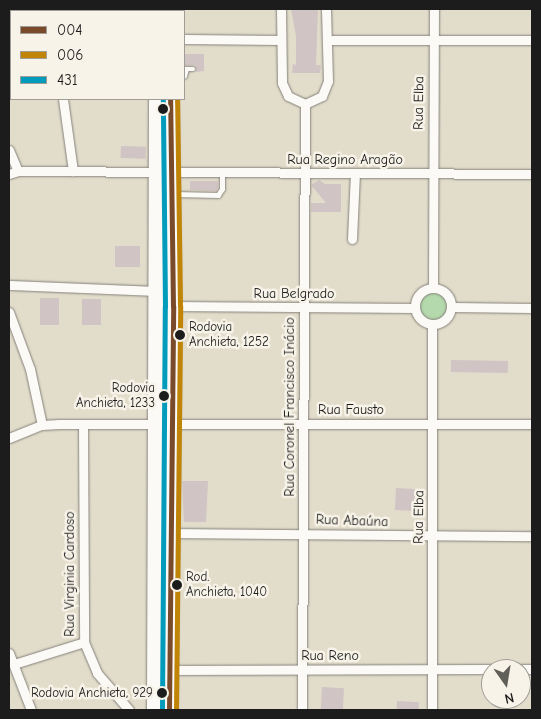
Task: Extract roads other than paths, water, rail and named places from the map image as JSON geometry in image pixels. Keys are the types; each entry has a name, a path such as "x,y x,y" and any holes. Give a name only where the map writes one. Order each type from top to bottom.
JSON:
{"highway":[{"path":"155,710 164,424 173,306 172,194 164,174 157,100"},
{"path":"169,710 171,533 158,291 170,100"}],"street":[{"path":"281,9 280,40 285,91 293,101 305,104 316,102 325,90 329,40 326,9"},
{"name":"Rua Elba","path":"433,287 434,9"},
{"path":"185,39 280,40"},
{"path":"329,40 532,40"},
{"path":"63,100 73,171"},
{"name":"Rua Coronel Francisco Inácio","path":"302,710 305,104"},
{"path":"9,150 18,170 9,174"},
{"name":"Rua Regino Aragão","path":"18,170 164,174 532,174"},
{"path":"352,239 355,173"},
{"path":"9,284 158,291"},
{"path":"433,287 449,296 452,308 447,318 432,324 423,321 415,308 419,294 433,287"},
{"name":"Rua Belgrado","path":"173,306 415,308"},
{"path":"452,308 532,308"},
{"path":"9,312 30,369 42,425 9,438"},
{"name":"Rua Elba","path":"432,324 434,424 432,710"},
{"name":"Rua Virginia Cardoso","path":"83,424 84,642 97,673 129,710"},
{"name":"Rua Fausto","path":"42,425 532,424"},
{"name":"Rua Abaúna","path":"171,533 303,533 432,537 532,536"},
{"path":"14,664 84,642"},
{"path":"9,653 30,710"},
{"name":"Rua Reno","path":"169,670 481,669"}],"lane":[{"path":"185,72 186,69 193,69"},
{"path":"172,194 218,195 222,189 222,173"}],"place":[{"name":"Rodovia Anchieta, 1252","path":"180,335"},
{"name":"Rodovia Anchieta, 1233","path":"164,396"},
{"name":"Rod. Anchieta, 1040","path":"177,585"},
{"name":"Rodovia Anchieta, 929","path":"162,693"}]}
